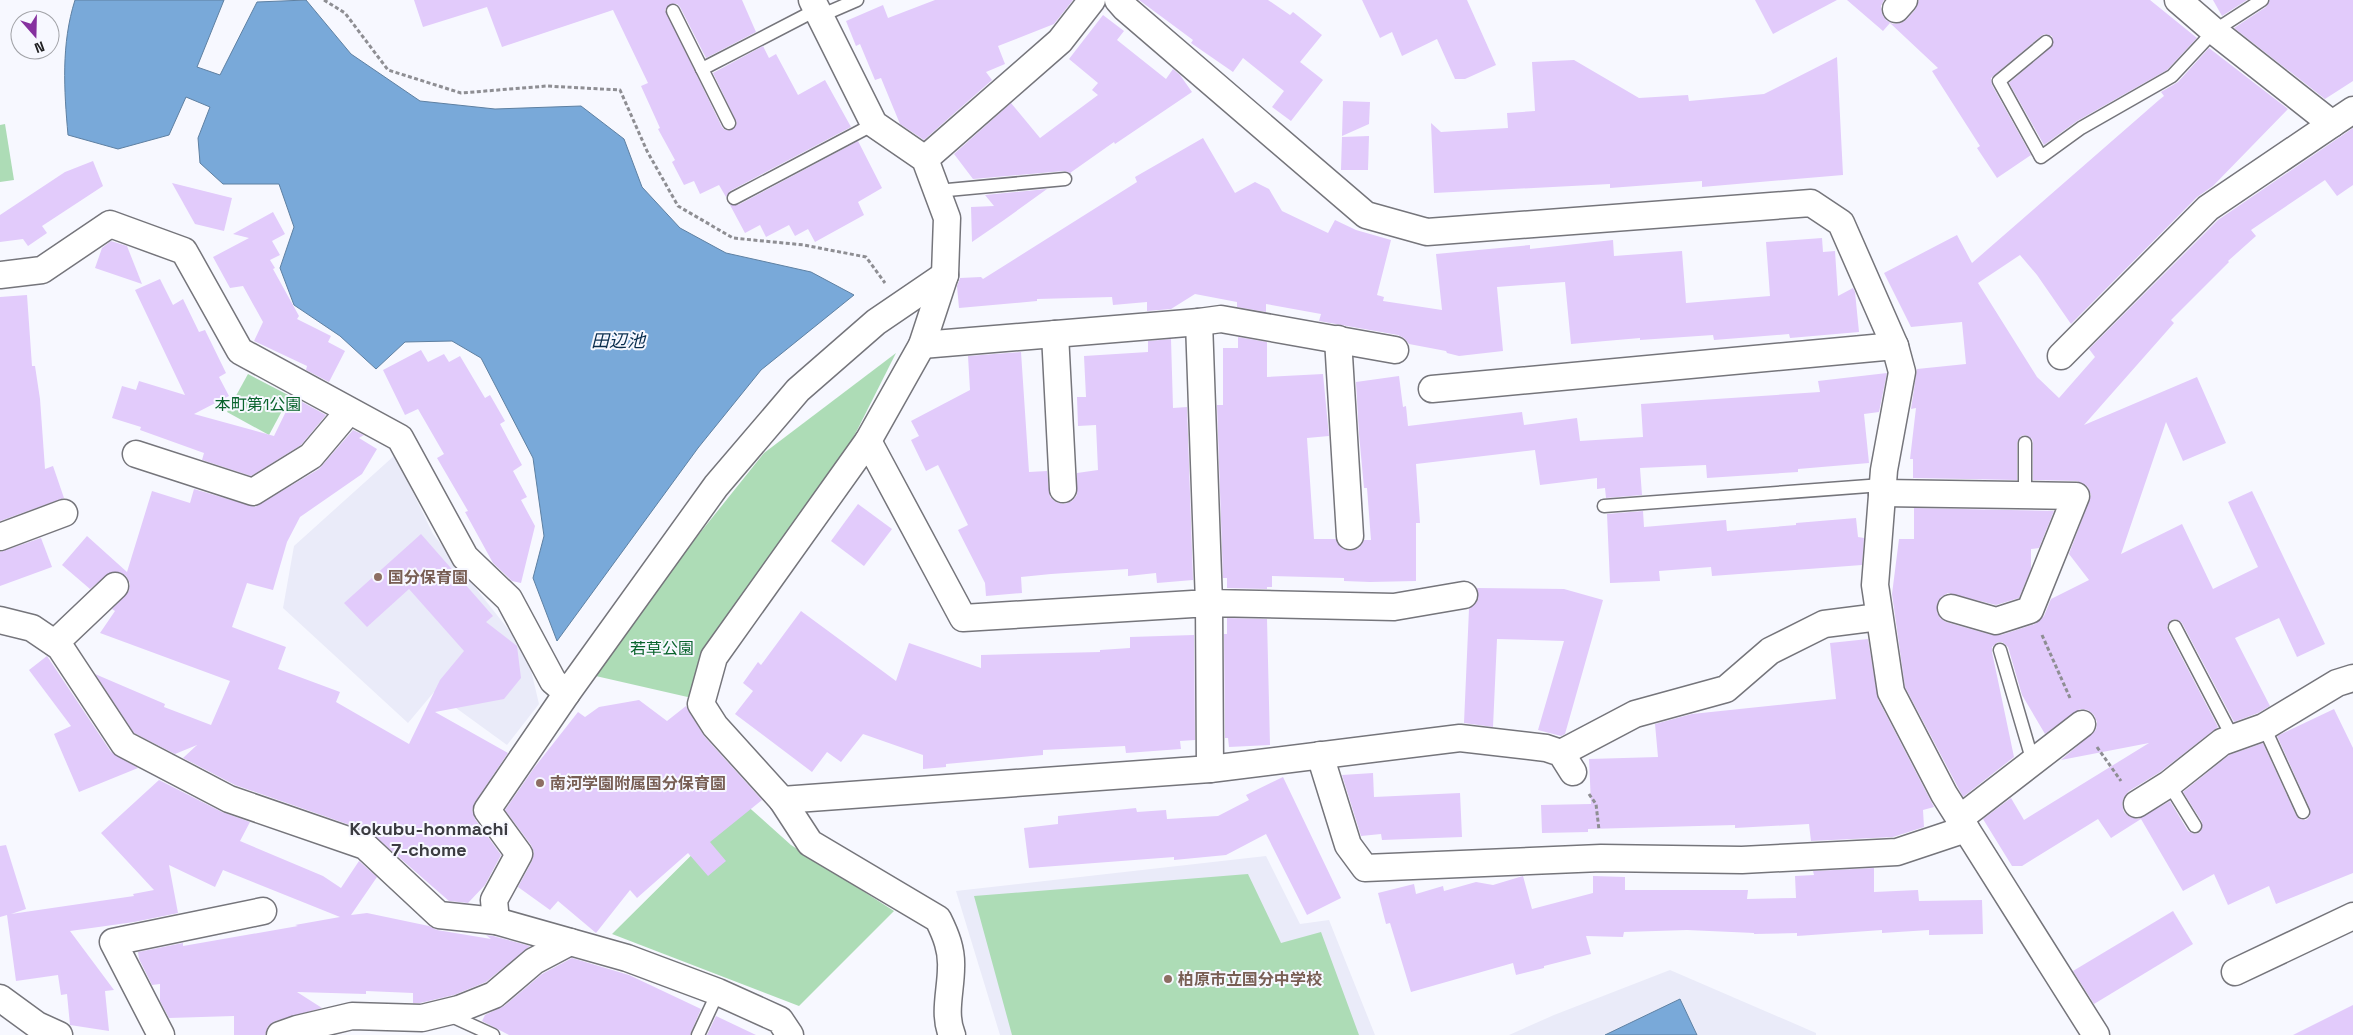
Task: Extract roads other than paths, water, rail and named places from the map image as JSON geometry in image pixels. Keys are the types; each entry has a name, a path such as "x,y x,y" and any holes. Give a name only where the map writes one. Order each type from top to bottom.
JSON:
{"street":[{"path":"925,159 1060,41 1092,0"},
{"path":"1118,0 1366,215 1427,232 1811,203 1841,223 1895,346 1902,372 1882,489 1875,585 1890,692 1963,824 2096,1035"},
{"path":"2061,356 2208,208 2343,117 2214,31 2178,0"},
{"path":"816,9 874,124 925,159 947,218 945,275 922,345 868,441 714,657 701,704 715,726 782,800 810,843 938,919 948,939 951,966 947,1024 952,1035"},
{"path":"0,275 42,270 110,224 184,251 240,351 400,438 465,558 509,599 554,681 567,693"},
{"path":"496,920 494,900 519,854 488,810 567,693 716,486 798,390 876,322 945,275"},
{"path":"922,345 1200,322 1221,318 1395,350"},
{"path":"1200,322 1209,603 1210,769"},
{"path":"1054,334 1063,489"},
{"path":"1338,339 1350,536"},
{"path":"1432,389 1895,346"},
{"path":"136,454 253,492 311,456 349,411"},
{"path":"868,441 963,618 1209,603 1394,607 1464,595"},
{"path":"1882,489 2076,496 2030,610 1996,620 1951,608"},
{"path":"0,538 64,513"},
{"path":"55,643 115,586"},
{"path":"782,800 1210,769 1460,738 1546,748 1567,763 1635,714 1726,689 1770,651 1824,624 1880,617"},
{"path":"0,620 32,628 60,647 124,744 229,799 366,846 439,914 496,920 627,958 718,992 780,1020 790,1035"},
{"path":"2137,804 2169,784 2222,742 2264,727 2338,683 2353,678"},
{"path":"1320,755 1348,845 1365,868 1601,858 1742,860 1898,852 1963,824 2033,762 2082,724"},
{"path":"161,1035 113,942 263,911"},
{"path":"2235,972 2353,916"},
{"path":"280,1035 296,1029 352,1016 422,1018 459,1009 494,995 534,960 570,942"},
{"path":"0,998 37,1025 60,1035"}],"lane":[{"path":"702,69 816,9 857,0"},
{"path":"2046,42 1999,81 2042,157 2081,128 2172,76 2214,31 2262,0"},
{"path":"673,11 728,123"},
{"path":"734,198 874,124"},
{"path":"937,191 1064,179"},
{"path":"2025,443 2025,495"},
{"path":"1604,506 1882,489"},
{"path":"2175,627 2233,738"},
{"path":"2000,650 2033,762"},
{"path":"2264,727 2303,812"},
{"path":"2169,784 2195,826"},
{"path":"698,1035 718,992"},
{"path":"444,1013 493,1035"}],"water":[{"name":"田辺池","path":"75,0 224,0 197,67 220,75 257,2 306,0 351,54 420,101 495,109 581,106 624,139 642,187 680,228 726,253 811,272 854,295 761,370 698,448 557,641 533,578 544,536 533,458 481,358 452,341 405,342 376,369 340,336 294,305 280,268 294,227 279,184 223,184 200,163 198,138 210,107 186,97 169,135 118,149 68,135 65,67 67,33"},
{"path":"1680,999 1697,1035 1605,1035"}],"place":[{"name":"国分保育園","path":"378,577"},
{"name":"南河学園附属国分保育園","path":"540,783"},
{"name":"柏原市立国分中学校","path":"1168,979"}],"district":[{"name":"Kokubu-honmachi 7-chome","path":"429,840"}],"park label":[{"name":"本町第1公園","path":"258,404"},
{"name":"若草公園","path":"662,648"}]}
